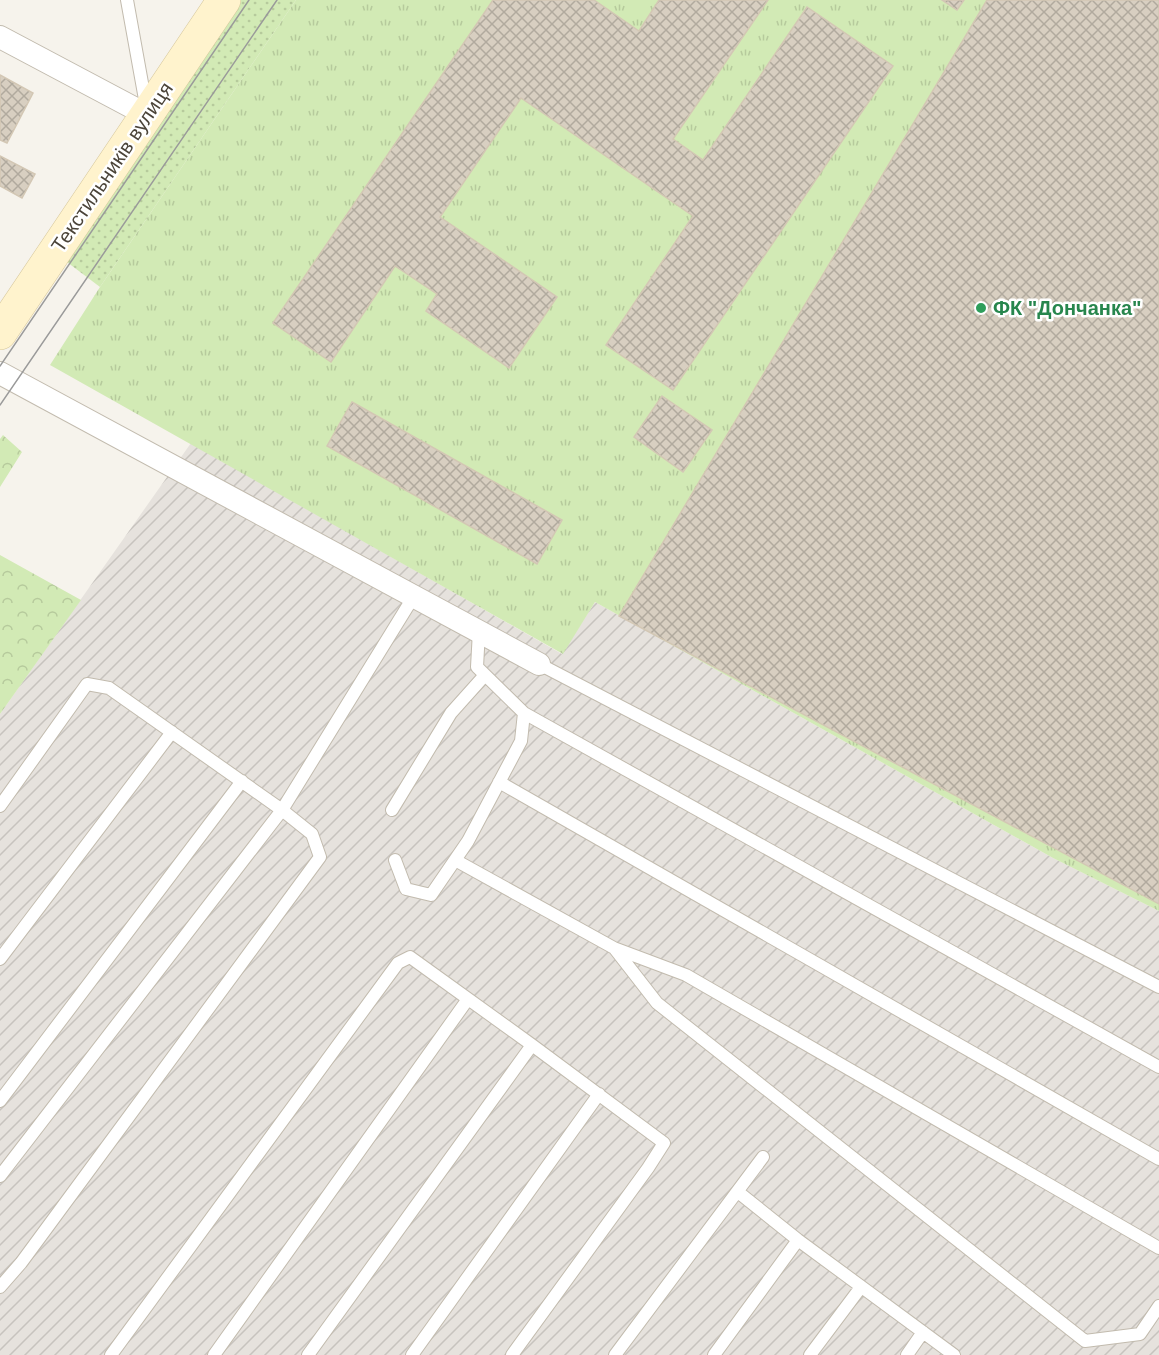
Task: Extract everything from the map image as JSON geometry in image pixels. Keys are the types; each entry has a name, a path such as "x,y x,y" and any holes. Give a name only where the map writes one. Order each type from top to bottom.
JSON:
{"street":[{"name":"Текстильників вулиця","path":"0,333 224,0"},
{"path":"0,37 147,115"},
{"path":"0,373 539,664"}],"lane":[{"path":"127,0 147,115"},
{"path":"0,1176 282,810 414,596"},
{"path":"479,631 477,667 524,713 1159,1066"},
{"path":"539,664 1159,987"},
{"path":"392,810 451,713 485,675"},
{"path":"0,806 87,684 109,688 282,810 312,834 320,857 21,1263 0,1287"},
{"path":"396,860 406,889 431,895 468,841 521,741 524,713"},
{"path":"0,959 172,732"},
{"path":"0,1101 242,781"},
{"path":"499,782 1159,1159"},
{"path":"455,860 614,948 686,975 1159,1248"},
{"path":"614,948 657,1003 1085,1341 1140,1334 1159,1306"},
{"path":"111,1355 398,963 410,957 664,1143 512,1355"},
{"path":"214,1355 468,999"},
{"path":"308,1355 532,1045"},
{"path":"412,1355 599,1094"},
{"path":"615,1355 763,1157"},
{"path":"738,1192 798,1240 954,1355"},
{"path":"714,1355 798,1240"},
{"path":"810,1355 861,1287"},
{"path":"908,1355 923,1332"}],"shaded area":[{"path":"191,443 562,654 595,602 1053,858 1159,911 1159,1355 0,1355 0,714"}],"green space":[{"path":"220,0 296,0 100,287 51,250"},
{"path":"296,0 1159,0 1159,911 1053,858 595,602 563,654 50,365 100,287"},
{"path":"3,435 22,452 0,487 0,439"},
{"path":"0,555 81,600 0,714"}],"building":[{"path":"493,0 594,0 639,31 659,0 768,0 673,139 703,160 807,7 893,66 673,390 606,345 693,216 521,98 440,217 557,297 509,368 426,311 437,294 395,266 331,362 273,323"},
{"path":"942,0 964,0 957,10"},
{"name":"ФК \"Дончанка\"","path":"987,0 1159,0 1159,904 619,616"},
{"path":"0,75 33,93 7,143 0,140"},
{"path":"0,156 35,174 22,198 0,186"},
{"path":"662,396 712,430 683,472 634,437"},
{"path":"352,402 562,520 537,564 327,446"}],"tram line":[{"path":"0,366 249,0"},
{"path":"0,405 277,0"}],"place":[{"name":"ФК \"Дончанка\"","path":"981,308"}]}
